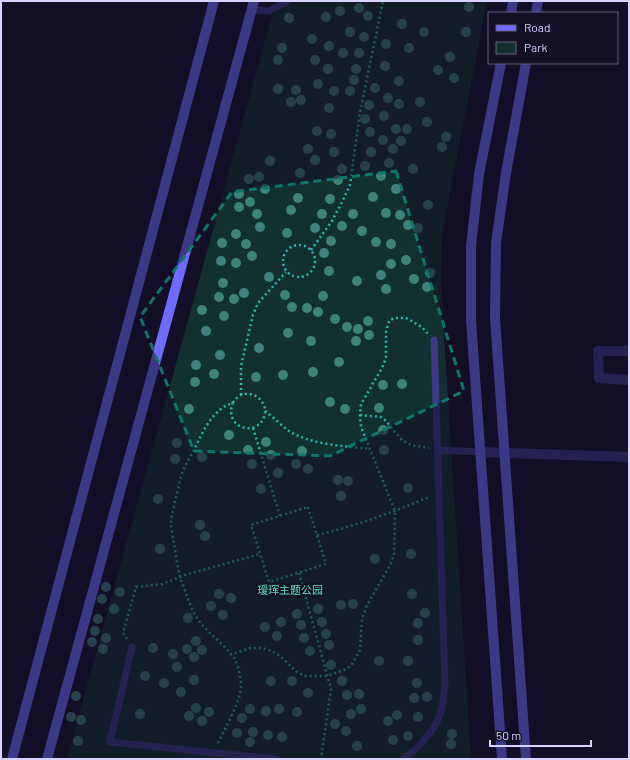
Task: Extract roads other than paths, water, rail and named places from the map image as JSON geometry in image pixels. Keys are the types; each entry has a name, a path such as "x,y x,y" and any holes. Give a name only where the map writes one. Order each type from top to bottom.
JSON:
{"main road":[{"path":"12,759 214,1"},
{"path":"511,12 513,1"},
{"path":"536,12 538,1"},
{"path":"47,759 252,6"},
{"path":"501,64 479,174 471,246 471,320 502,759"},
{"path":"526,64 506,173 496,243 496,318 526,759"}],"street":[{"path":"629,352 598,351 599,378 629,380"},
{"path":"480,452 629,457"}],"lane":[{"path":"252,6 268,11 288,1"},
{"path":"403,759 421,745 433,728 440,715 445,684 434,340"},
{"path":"437,450 480,452"},
{"path":"132,646 110,742 276,759"}],"park label":[{"name":"瑷珲主题公园","path":"290,589"}]}
